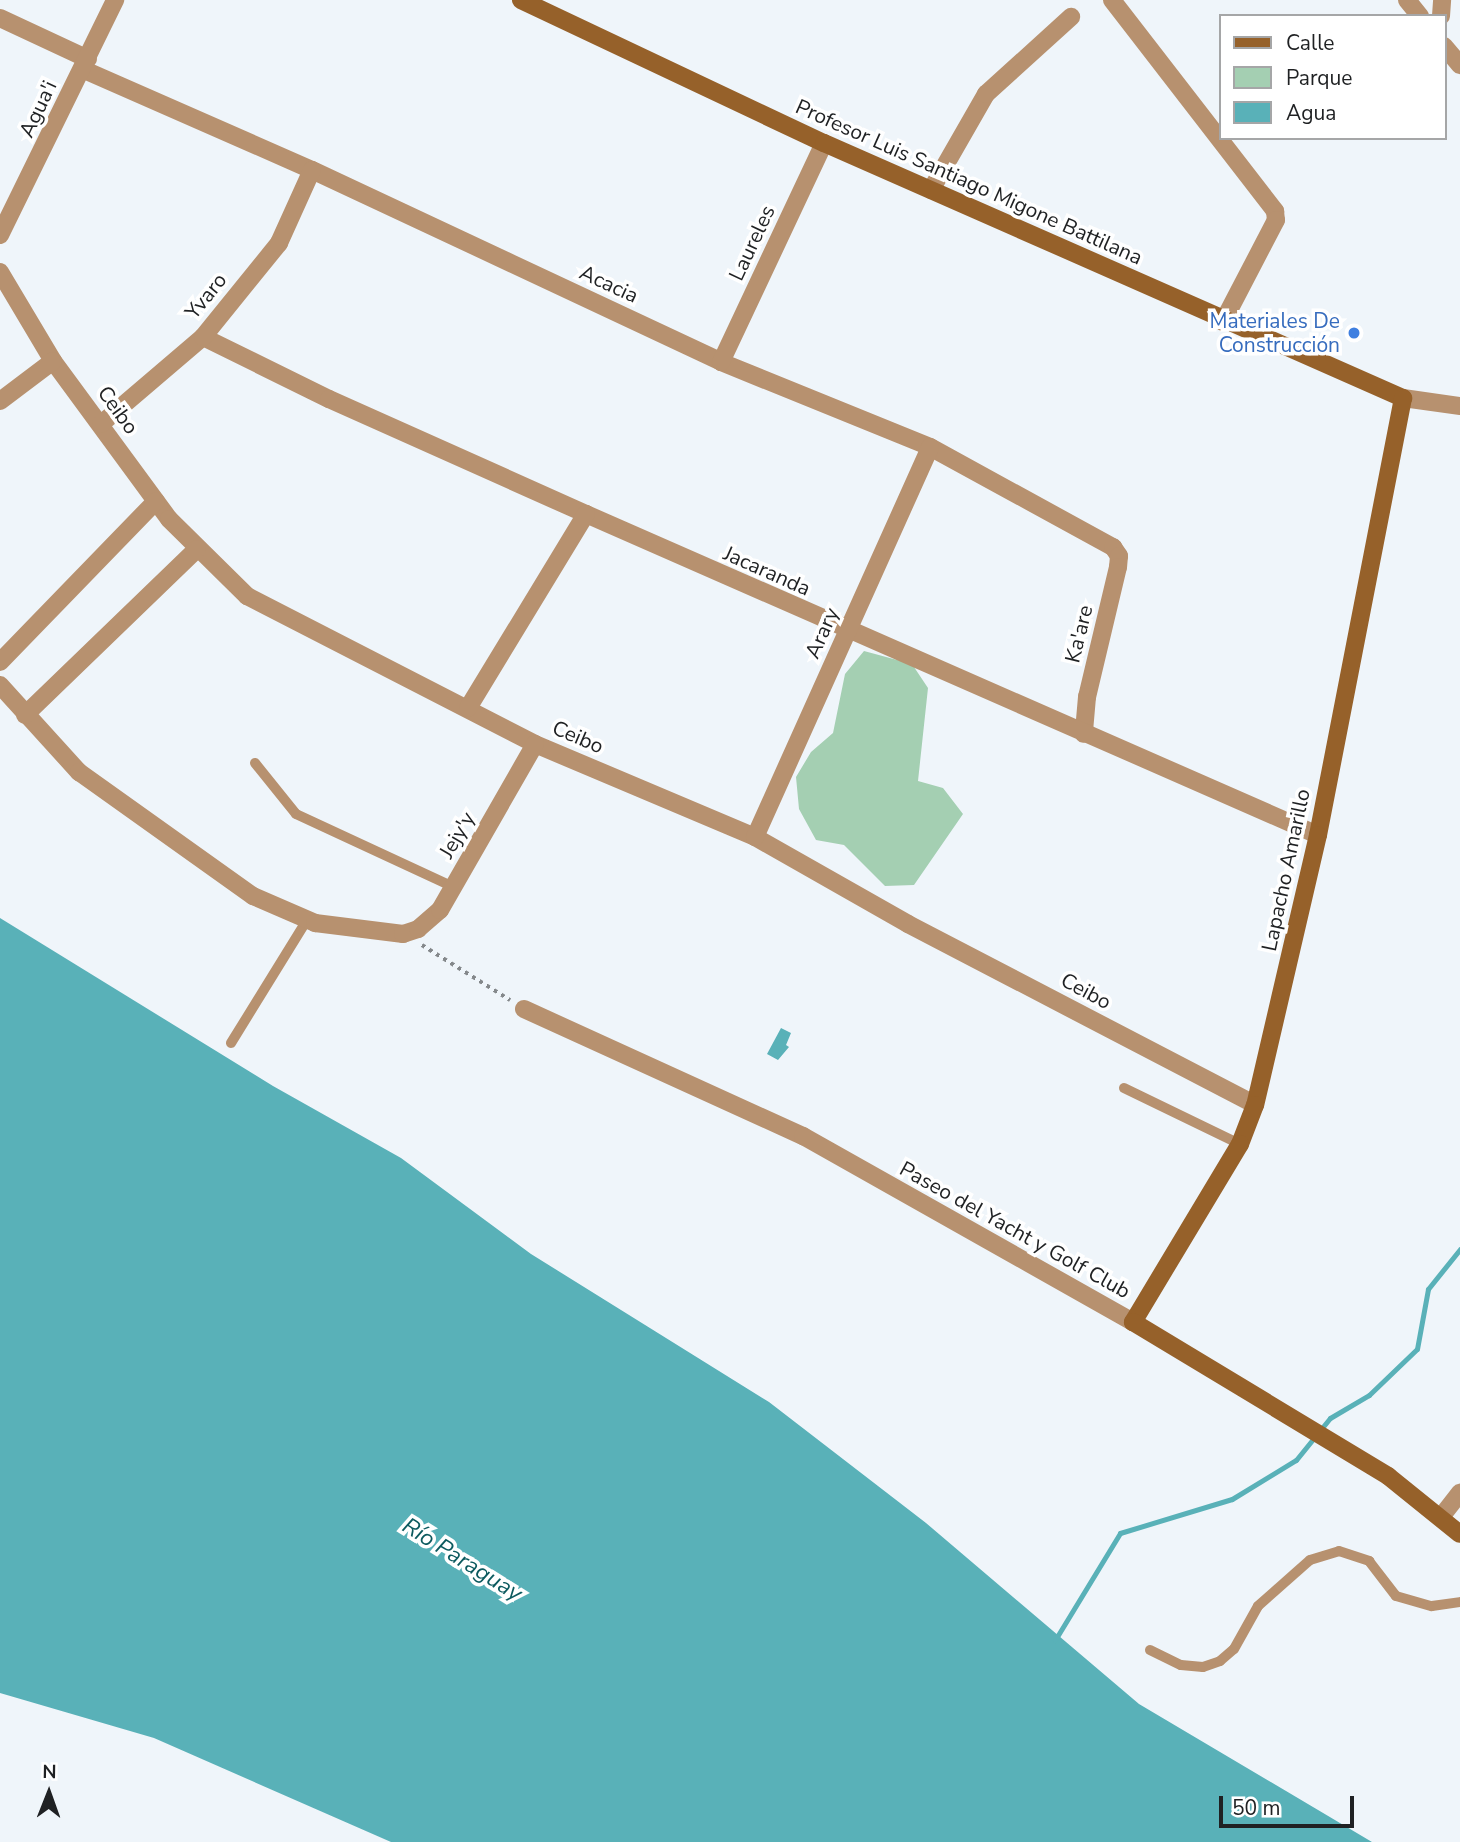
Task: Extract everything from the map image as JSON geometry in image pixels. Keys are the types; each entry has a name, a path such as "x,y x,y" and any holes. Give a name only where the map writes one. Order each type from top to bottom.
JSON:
{"main road":[{"name":"Profesor Luis Santiago Migone Battilana","path":"521,0 824,143 1223,322 1403,398"},
{"name":"Lapacho Amarillo","path":"1133,1322 1240,1144 1255,1105 1318,835 1403,398"},
{"name":"Paseo del Yacht y Golf Club","path":"1133,1322 1388,1476 1460,1534"}],"street":[{"name":"Agua'i","path":"0,235 115,0"},
{"path":"1112,0 1218,138"},
{"path":"1407,0 1418,14"},
{"path":"931,190 986,94 1071,17"},
{"name":"Acacia","path":"0,18 85,64 721,362 930,447 1113,547"},
{"path":"1446,48 1460,65"},
{"path":"1219,140 1276,214 1223,322"},
{"name":"Laureles","path":"721,362 824,143"},
{"name":"Yvaro","path":"101,424 204,337 279,243 312,170"},
{"name":"Ceibo","path":"0,272 53,361 156,501 197,549 247,596 296,625 468,708 535,744 755,837 908,924 1255,1105"},
{"name":"Jacaranda","path":"204,337 329,399 847,631 1318,835"},
{"path":"0,401 53,361"},
{"path":"1403,398 1460,406"},
{"name":"Arary","path":"755,837 930,447"},
{"path":"0,662 156,501"},
{"path":"468,708 586,514"},
{"name":"Ka'are","path":"1084,734 1087,697 1118,567 1119,556 1113,547"},
{"path":"25,715 197,549"},
{"path":"0,685 79,772 121,806 253,896 307,920 403,934"},
{"name":"Jejy'y","path":"403,934 431,920 453,887 535,744"},
{"name":"Paseo del Yacht y Golf Club","path":"524,1009 803,1136 1133,1322"},
{"path":"1441,1517 1460,1493"}],"lane":[{"path":"255,763 296,814 453,887"},
{"path":"231,1043 307,920"},
{"path":"1124,1088 1240,1144"},
{"path":"1150,1650 1181,1665 1203,1667 1220,1661 1234,1649 1258,1606 1310,1560 1339,1551 1369,1561 1396,1597 1432,1606 1460,1602"}],"path":[{"path":"403,934 524,1009"}],"green space":[{"path":"864,651 912,664 928,688 918,781 943,788 963,814 914,885 885,886 844,845 816,840 799,809 796,777 811,752 833,733 845,674"}],"water":[{"name":"Río Paraguay","path":"0,918 273,1086 401,1158 531,1254 769,1402 926,1523 1139,1704 1372,1842 391,1842 154,1738 0,1693"},
{"path":"781,1028 791,1033 786,1045 789,1047 778,1060 767,1054"}],"waterway":[{"path":"1055,1640 1120,1533 1232,1499 1296,1460 1330,1418 1369,1395 1417,1349 1428,1289 1460,1249"}],"place":[{"name":"Materiales De Construcción","path":"1354,333"}]}
